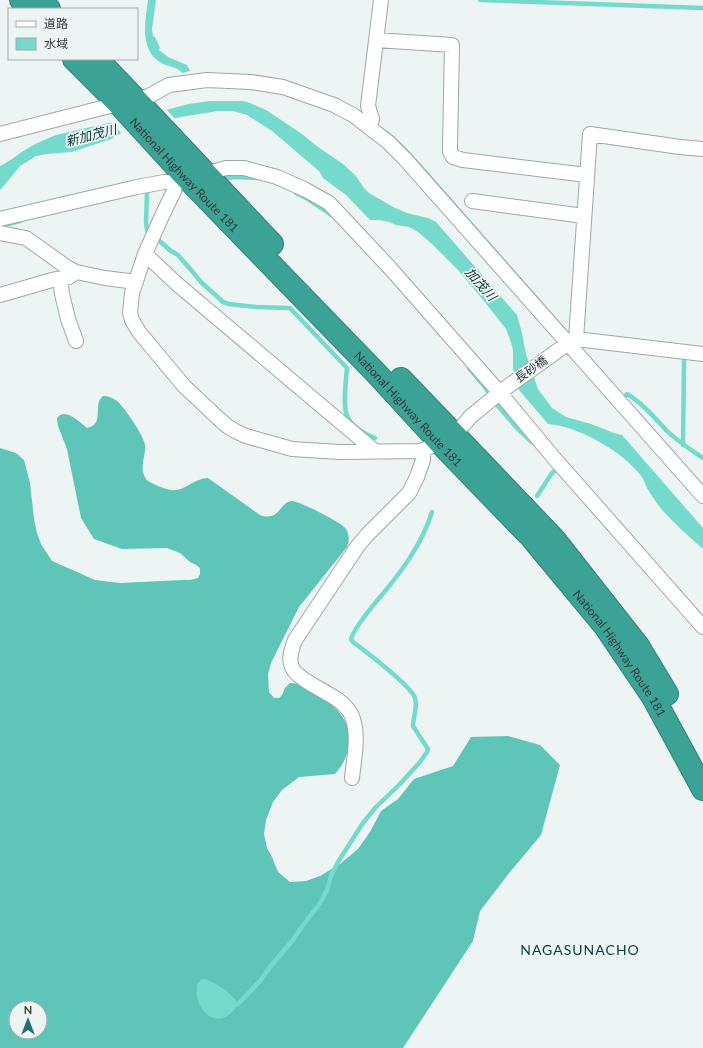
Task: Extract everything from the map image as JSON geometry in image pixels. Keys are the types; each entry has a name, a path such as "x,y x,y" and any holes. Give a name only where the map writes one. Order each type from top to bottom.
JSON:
{"highway":[{"path":"20,0 28,8"},
{"path":"40,0 47,8"},
{"name":"National Highway Route 181","path":"75,60 130,105"},
{"name":"National Highway Route 181","path":"98,60 130,105 192,178 438,442 532,538 605,626 653,698 703,789"},
{"name":"National Highway Route 181","path":"438,442 554,539 638,646 682,718 703,758"}],"street":[{"path":"370,127 372,120 368,106 381,0"},
{"path":"376,40 452,45 450,152 453,157 463,160 587,175"},
{"path":"0,134 130,105 169,85 207,80 251,82 283,87 326,102 353,115 388,142 405,159 703,496"},
{"path":"569,344 584,216 590,134 703,149"},
{"path":"0,219 137,186 192,178 226,168 244,168 277,177 306,190 329,203 501,391 559,464 703,628"},
{"path":"192,178 174,191 160,218 145,254 132,293 130,313 139,332 184,386 227,426 237,432 292,449 340,452 420,451 438,442"},
{"path":"472,201 584,216"},
{"path":"0,233 26,238 63,265 76,272 136,282"},
{"path":"145,254 177,284 376,452"},
{"path":"0,295 69,277 76,272"},
{"path":"60,279 68,319 76,341"},
{"path":"569,344 703,354"},
{"name":"長砂橋","path":"438,442 467,422 470,417 501,391 569,344"},
{"path":"352,778 355,744 354,726 350,713 334,697 308,682 298,675 292,668 291,652 294,640 357,547 408,493 417,477 422,460 438,442"}],"shaded area":[{"path":"103,396 105,396 117,401 134,422 145,445 143,474 146,479 157,486 176,490 198,480 208,478 260,515 272,516 288,502 292,501 320,513 343,526 347,531 349,538 347,547 299,607 271,663 268,674 269,692 274,698 279,698 290,683 298,684 329,702 342,716 349,732 350,741 343,763 335,774 299,777 282,790 273,802 266,820 264,834 267,848 278,872 290,882 306,881 320,876 340,864 358,849 370,832 381,811 398,799 414,779 453,766 471,737 508,736 540,745 560,765 541,835 480,911 473,941 403,1048 0,1048 0,448 16,453 24,460 30,483 37,533 41,544 52,561 95,580 120,583 190,580 198,578 200,574 200,568 180,553 167,548 122,549 94,539 81,518 67,449 58,426 57,418 64,414 76,419 87,428 92,426 97,421 99,401"}],"water":[{"path":"148,0 156,0 152,29 153,36 155,37 160,48 159,50 168,57 187,65 190,71 182,73 176,68 163,64 150,52 145,36"},
{"path":"210,101 243,101 266,110 343,164 355,175 369,193 395,208 407,213 428,218 436,222 517,315 526,354 538,389 552,408 566,417 622,435 703,528 703,549 663,511 647,488 642,477 624,458 600,442 586,435 560,426 548,424 519,390 513,369 513,350 506,329 458,270 431,243 418,232 409,227 379,220 370,220 346,195 323,178 319,171 272,131 247,115 233,111 218,111 181,117 123,132 111,139 72,152 36,156 20,166 0,190 0,166 33,145 56,135 188,104"},
{"path":"376,124 395,137 421,164 566,329 563,332 391,143"},
{"path":"202,979 211,981 233,997 238,1004 230,1014 217,1019 209,1016 202,1009 197,998 197,984"}],"pier":[{"path":"165,108 177,121 123,135 110,121"}],"waterway":[{"path":"480,0 703,8"},
{"path":"226,178 257,178"},
{"path":"147,192 147,230 171,251 178,255 201,282 223,302 256,307 290,308 347,368 345,386 346,413 353,424 360,430 375,438"},
{"path":"296,193 333,216"},
{"path":"0,226 20,221"},
{"path":"683,445 684,361"},
{"path":"469,368 485,387 497,405 518,429 532,442"},
{"path":"623,398 627,394 638,402 648,410 675,438 703,458"},
{"path":"537,496 552,473 558,468"},
{"path":"233,1005 238,1004 260,981 292,941 320,903 338,862 363,823 376,807 420,762 427,752 428,749 413,726 416,701 412,693 397,677 351,639 360,623 411,557 423,535 432,512"}],"district":[{"name":"NAGASUNACHO","path":"580,949"}],"water label":[{"name":"新加茂川","path":"91,135"},
{"name":"加茂川","path":"481,284"}]}
